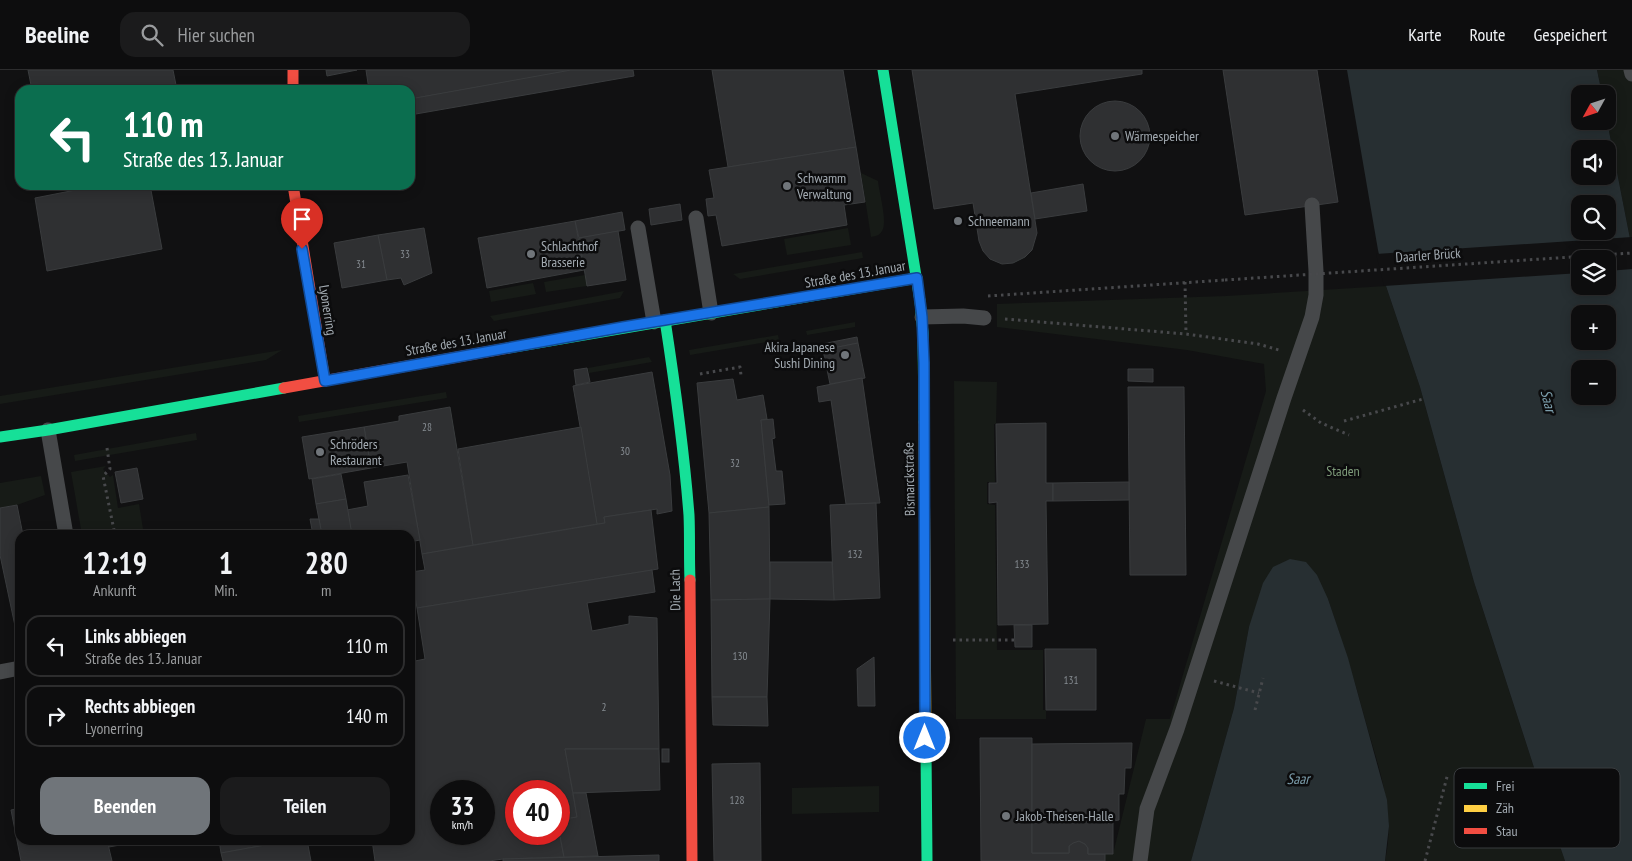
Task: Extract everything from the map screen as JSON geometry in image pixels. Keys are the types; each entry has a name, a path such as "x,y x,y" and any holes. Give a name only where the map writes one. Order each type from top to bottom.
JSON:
{"street":[{"path":"293,70 293,85"},
{"name":"Bismarckstraße","path":"882,70 922,317 924,363 927,861"},
{"name":"Lyonerring","path":"294,190 325,381"},
{"name":"Straße des 13. Januar","path":"0,436 48,430 660,321 917,278"},
{"name":"Die Lach","path":"660,321 674,378 689,517 692,861"}],"lane":[{"path":"1631,70 1632,74"},
{"path":"1140,861 1147,809 1177,729 1312,317 1316,295 1316,271 1312,205"},
{"path":"696,218 711,313"},
{"path":"638,228 660,321"},
{"path":"922,317 963,316 984,318"},
{"path":"48,430 65,530"},
{"path":"0,672 15,669"}],"path":[{"name":"Daarler Brück","path":"982,296 1632,253"},
{"path":"1185,282 1186,334"},
{"path":"984,318 1186,334 1258,344 1298,358"},
{"path":"730,368 740,367 741,375"},
{"path":"1284,398 1321,422 1348,435"},
{"path":"1344,421 1423,399"},
{"path":"110,469 103,476 114,530"},
{"path":"925,640 1015,640"},
{"path":"1255,710 1263,678"},
{"path":"1214,681 1259,692"},
{"path":"1425,861 1448,773"}],"green space":[{"path":"1597,70 1632,70 1632,249 1616,167 1616,140 1611,140 1609,130 1616,130 1616,85 1600,85"},
{"path":"861,173 878,181 883,207 884,227 880,233 871,237"},
{"path":"848,228 851,245 787,255 784,239"},
{"path":"862,252 863,258 740,279 733,274"},
{"path":"585,275 587,286 546,292 544,282"},
{"path":"533,283 536,294 491,302 489,291"},
{"name":"Staden","path":"1386,286 1420,387 1474,582 1534,768 1454,768 1454,848 1561,848 1565,861 1385,861 1388,826 1384,791 1353,676 1328,599 1249,627 1234,708 1191,861 1105,861 1105,854 1113,854 1146,719 1170,719 1266,391 1264,364 1187,350 997,327 997,304 1226,296"},
{"path":"624,291 620,298 494,321 490,316"},
{"path":"855,322 855,327 807,335 806,331"},
{"path":"778,335 779,340 690,355 689,350"},
{"path":"282,350 266,360 0,404 0,396"},
{"path":"649,357 652,362 589,373 588,368"},
{"path":"954,381 997,382 996,424 994,424 995,482 987,482 987,504 995,505 997,650 1043,650 1043,710 1046,710 1046,719 956,719"},
{"path":"446,392 447,398 299,422 298,416"},
{"path":"196,433 197,440 75,461 74,455"},
{"path":"106,466 103,469 110,477 113,475 118,508 139,504 143,530 81,530 71,472"},
{"path":"41,476 45,495 17,505 0,508 0,483"},
{"path":"879,786 879,812 792,814 792,788"}],"water":[{"path":"1347,70 1597,70 1600,85 1571,85 1571,130 1609,130 1611,140 1571,140 1571,185 1616,185 1616,167 1632,249 1632,861 1565,861 1561,848 1620,848 1620,768 1534,768 1474,582 1420,387 1386,286"},
{"name":"Saar","path":"1290,559 1306,562 1317,575 1328,599 1348,658 1387,800 1389,826 1385,861 1191,861 1234,708 1249,627 1263,583 1273,567"}],"pier":[{"path":"1632,237 1632,269 1616,270 1616,250 1571,250 1571,274 1384,286 1376,254 1587,240 1616,240 1616,238"}],"building":[{"path":"28,70 173,70 176,85 31,85"},
{"path":"326,70 357,70 327,76"},
{"path":"366,70 575,70 415,98 415,85 368,85"},
{"path":"571,70 633,70 634,76 415,114 415,98"},
{"path":"712,70 843,70 856,147 728,167"},
{"path":"912,70 1142,70 1142,74 1015,94 1037,233 1032,250 1025,257 1013,263 1002,264 990,259 983,251 979,241 973,203 934,209"},
{"path":"1223,70 1317,70 1338,202 1245,215"},
{"name":"Wärmespeicher","path":"1108,101 1122,101 1135,107 1144,116 1150,129 1148,149 1140,161 1122,171 1108,171 1095,165 1086,156 1080,143 1080,129 1086,116 1095,107"},
{"name":"Schwamm Verwaltung","path":"856,147 865,202 844,205 847,225 722,246 716,215 708,216 706,199 714,198 709,170"},
{"path":"1083,184 1087,211 1035,219 1031,193"},
{"path":"76,190 151,190 162,249 47,271 35,198"},
{"path":"680,204 682,220 651,225 649,209"},
{"path":"622,212 625,230 579,238 575,221"},
{"name":"Schlachthof Brasserie","path":"575,221 584,270 487,288 478,238"},
{"path":"424,228 432,273 404,285 401,278 387,280 378,235"},
{"path":"618,231 626,280 587,286 579,238"},
{"path":"378,235 387,280 342,288 334,243"},
{"path":"857,337 858,343 823,350 822,344"},
{"path":"858,343 865,378 830,384 823,350"},
{"path":"587,368 590,382 576,385 574,370"},
{"path":"1128,369 1153,369 1153,382 1128,381"},
{"path":"652,372 670,475 672,511 657,514 657,509 604,517 605,523 597,524 573,386"},
{"path":"862,378 880,503 846,504 831,400 819,402 817,387"},
{"path":"733,379 737,400 763,395 767,419 761,420 769,507 709,513 697,383"},
{"path":"1128,387 1184,387 1186,575 1130,575"},
{"path":"450,407 473,545 422,554 407,462 371,468 364,427 399,421 399,416"},
{"path":"773,419 775,438 772,439 776,471 782,471 785,504 769,505 761,420"},
{"path":"1046,423 1046,483 1053,483 1053,501 1046,501 1048,624 998,625 997,502 989,503 989,483 997,483 996,424"},
{"path":"364,427 371,468 309,479 302,437"},
{"path":"581,427 597,524 473,545 458,449"},
{"path":"137,468 143,499 121,503 115,472"},
{"path":"341,474 346,499 316,504 312,479"},
{"path":"408,475 420,540 415,541 415,530 351,530 347,510 368,506 364,482"},
{"path":"1129,482 1129,500 1053,501 1053,483"},
{"path":"346,499 351,530 321,530 316,504"},
{"path":"876,503 880,598 834,600 830,505"},
{"path":"17,505 22,530 15,530 15,626 0,555 0,508"},
{"path":"769,507 770,599 711,600 709,513"},
{"path":"651,510 658,569 417,608 415,571 425,570 422,554 605,523 604,517"},
{"path":"310,519 319,519 321,530 312,530"},
{"path":"770,562 832,562 834,600 770,599"},
{"path":"652,570 655,592 587,603 592,631 629,624 629,616 657,618 659,749 565,749 577,817 570,818 570,780 505,780 505,845 562,845 564,857 489,861 375,861 373,845 415,845 415,661 425,659 417,608"},
{"path":"770,599 767,697 712,697 711,600"},
{"path":"1014,625 1032,625 1032,647 1015,647"},
{"path":"1045,649 1096,649 1096,710 1046,710"},
{"path":"874,657 875,706 858,706 857,669"},
{"path":"712,697 767,697 768,726 713,725"},
{"name":"Jakob-Theisen-Halle","path":"980,738 1032,738 1032,853 1069,853 1069,846 1079,841 1088,848 1088,854 1105,854 1105,861 981,861"},
{"path":"1132,743 1131,768 1125,768 1124,794 1119,794 1119,820 1113,821 1113,854 1088,854 1088,848 1079,841 1069,846 1069,853 1032,853 1032,744"},
{"path":"565,749 659,749 660,790 573,793"},
{"path":"662,749 669,749 669,762 662,762"},
{"path":"760,763 761,861 714,861 712,764"},
{"path":"573,793 586,793 598,856 564,857 562,845 570,845 570,818 577,817"},
{"path":"15,809 15,830 11,810"},
{"path":"18,845 108,845 112,861 21,861"},
{"path":"220,845 265,845 221,853"},
{"path":"265,845 308,845 311,861 223,861 221,853"},
{"path":"659,855 659,861 503,861 503,859"}],"traffic: fast":[{"path":"883,70 920,301 923,333 924,422"},
{"path":"508,348 917,278"},
{"path":"665,320 687,491 690,580"},
{"path":"0,437 284,388"},
{"path":"926,750 927,861"}],"traffic: slow":[{"path":"924,422 926,750"}],"traffic: jam":[{"path":"293,70 293,85"},
{"path":"294,190 325,381"},
{"path":"284,388 508,348"},
{"path":"690,580 692,861"}],"place":[{"name":"Wärmespeicher","path":"1115,136"},
{"name":"Schwamm Verwaltung","path":"787,186"},
{"name":"Schneemann","path":"958,221"},
{"name":"Schlachthof Brasserie","path":"531,254"},
{"name":"Akira Japanese Sushi Dining","path":"845,355"},
{"name":"Schröders Restaurant","path":"320,452"},
{"name":"Jakob-Theisen-Halle","path":"1006,816"}],"route":[{"path":"302,249 325,381 623,327 917,278 922,317 924,363 925,738"}]}
